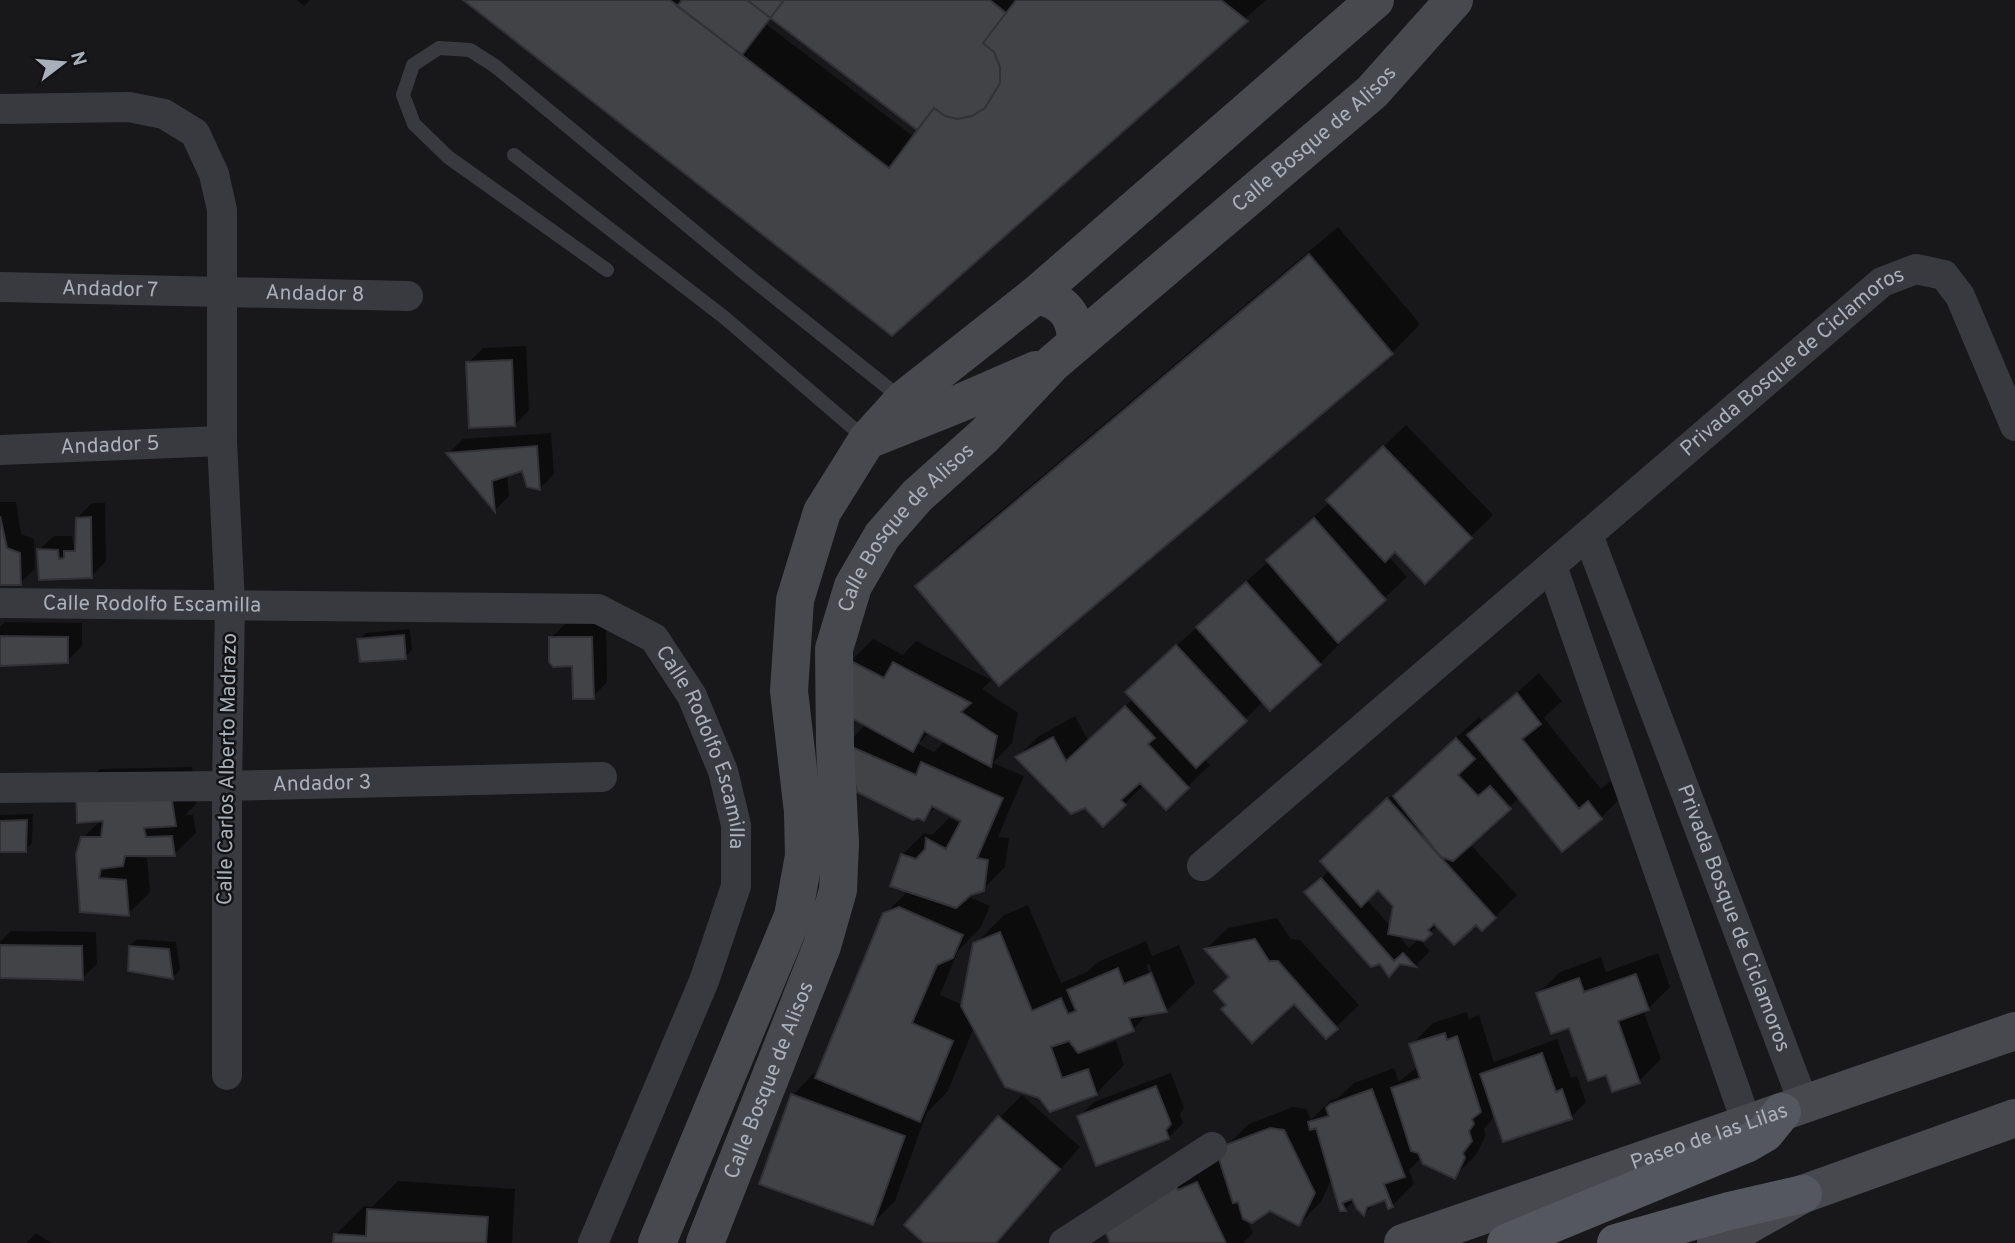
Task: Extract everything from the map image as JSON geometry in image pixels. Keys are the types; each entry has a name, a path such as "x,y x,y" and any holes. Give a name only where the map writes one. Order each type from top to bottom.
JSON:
{"main road":[{"path":"1506,1243 1746,1144 1765,1133 1778,1113"},
{"path":"1616,1243 1729,1210 1803,1194"}],"street":[{"name":"Calle Bosque de Alisos","path":"657,1243 793,916 804,856 803,812 789,691 794,600 822,512 867,440 903,400 1036,295 1375,0"},
{"name":"Calle Bosque de Alisos","path":"705,1243 822,946 838,890 840,843 834,649 853,586 882,536 917,496 984,436 1065,353 1372,92 1454,0"},
{"name":"Calle Carlos Alberto Madrazo","path":"0,109 130,107 164,114 195,133 214,174 222,210 222,441 230,604 227,1075"},
{"name":"Privada Bosque de Ciclamoros","path":"1202,866 1882,282 1916,269 1944,275 1961,296 2015,426"},
{"name":"Andador 7","path":"0,287 221,293"},
{"name":"Andador 8","path":"221,293 408,296"},
{"path":"867,440 961,403 1065,353 1076,328 1071,315 1062,304 1036,295"},
{"name":"Andador 5","path":"0,450 222,441"},
{"name":"Privada Bosque de Ciclamoros","path":"1588,535 1778,1113"},
{"path":"1552,566 1778,1113"},
{"name":"Calle Rodolfo Escamilla","path":"0,603 597,609 654,638 692,696 723,771 736,825 736,886 704,981 593,1243"},
{"name":"Andador 3","path":"0,788 227,786 601,777"},
{"name":"Paseo de las Lilas","path":"1403,1243 2015,1031"},
{"path":"1716,1243 1803,1194 2015,1118"},
{"path":"1063,1243 1212,1147"}],"lane":[{"path":"607,270 448,157 414,124 403,94 413,65 439,47 470,50 495,66 903,400"},
{"path":"514,155 725,318 867,440"}],"building":[{"path":"463,0 670,0 889,168 934,108 945,116 957,119 972,116 985,108 1000,83 1000,67 994,52 983,43 1016,0 1221,0 1248,21 892,336"},
{"path":"682,0 784,0 742,55 677,6"},
{"path":"747,0 990,0 1006,13 983,43 994,52 1000,67 1000,83 985,108 972,116 957,119 945,116 934,108 917,130"},
{"path":"1309,254 1393,354 999,686 915,586"},
{"path":"512,360 515,426 469,428 466,362"},
{"path":"537,446 540,490 527,487 522,471 492,481 495,512 446,453"},
{"path":"1383,446 1472,538 1425,584 1395,552 1385,562 1326,500"},
{"path":"0,516 7,548 20,553 21,585 0,585"},
{"path":"91,517 92,578 39,580 37,549 58,550 59,559 64,558 64,551 75,551 76,518"},
{"path":"1314,518 1386,600 1338,643 1266,560"},
{"path":"1246,582 1321,665 1270,711 1196,627"},
{"path":"404,635 406,659 360,662 357,639"},
{"path":"0,636 68,637 68,663 0,666"},
{"path":"549,637 592,637 594,699 573,699 572,666 553,667 549,662"},
{"path":"1176,645 1247,721 1196,768 1125,692"},
{"path":"849,660 884,678 893,662 971,703 961,712 997,736 991,767 924,731 913,752 846,715"},
{"path":"1517,693 1541,724 1522,739 1579,809 1588,801 1602,819 1562,852 1467,735"},
{"path":"1125,706 1155,738 1148,744 1189,788 1166,810 1140,783 1121,800 1126,805 1103,827 1085,808 1071,814 1015,757 1053,737 1066,761"},
{"path":"1456,738 1475,759 1458,775 1478,796 1490,786 1511,809 1453,861 1441,857 1393,796"},
{"path":"845,744 916,775 921,762 1003,798 977,858 988,860 984,891 971,895 956,908 890,886 901,854 916,859 925,849 926,838 946,849 961,821 932,806 924,821 918,818 913,820 857,792"},
{"path":"170,788 176,826 144,828 146,837 172,836 175,856 125,856 123,866 101,869 99,878 126,880 129,916 80,912 76,854 81,837 101,837 103,821 77,823 76,790"},
{"path":"1387,798 1496,918 1482,931 1476,925 1454,945 1434,924 1428,930 1432,934 1424,941 1388,934 1393,906 1378,890 1361,907 1320,861"},
{"path":"27,820 26,852 0,852 0,821"},
{"path":"1321,878 1394,961 1403,953 1416,967 1400,964 1389,977 1380,964 1371,967 1304,892"},
{"path":"899,907 963,935 953,958 937,965 912,1023 953,1041 920,1122 815,1078 883,913"},
{"path":"1000,932 1032,1011 1061,998 1068,1014 1076,1011 1067,990 1118,968 1124,984 1151,973 1167,1012 1129,1018 1134,1031 1078,1053 1069,1041 1051,1047 1062,1078 1088,1069 1097,1095 1050,1112 1039,1098 1005,1087 961,1006 973,943"},
{"path":"1255,939 1269,961 1278,961 1338,1029 1326,1039 1294,1004 1252,1043 1221,1009 1226,1005 1214,991 1229,977 1204,949"},
{"path":"0,945 82,946 83,980 0,978"},
{"path":"129,946 169,949 173,979 128,971"},
{"path":"1636,974 1649,1010 1618,1021 1640,1083 1612,1092 1606,1075 1588,1081 1569,1028 1551,1034 1536,993 1579,978 1584,992"},
{"path":"1445,1033 1447,1040 1457,1036 1481,1112 1472,1119 1474,1124 1469,1131 1472,1141 1463,1153 1465,1158 1455,1179 1423,1164 1418,1153 1411,1151 1391,1088 1420,1078 1409,1044"},
{"path":"1542,1053 1556,1092 1562,1089 1572,1119 1503,1142 1480,1074"},
{"path":"1156,1086 1171,1124 1166,1130 1169,1139 1096,1166 1077,1116"},
{"path":"1372,1089 1405,1177 1384,1184 1393,1207 1388,1209 1385,1200 1367,1207 1364,1216 1352,1199 1342,1203 1346,1211 1340,1211 1316,1128 1310,1130 1308,1122 1329,1116 1326,1108 1330,1104"},
{"path":"791,1094 905,1136 873,1225 759,1184"},
{"path":"998,1116 1060,1169 996,1243 924,1243 904,1225"},
{"path":"1270,1128 1284,1130 1315,1193 1299,1226 1270,1211 1252,1223 1243,1219 1238,1202 1233,1203 1218,1156 1225,1145"},
{"path":"1174,1182 1178,1190 1197,1182 1226,1243 1110,1243 1102,1224"},
{"path":"367,1209 488,1217 486,1243 333,1243 334,1234 366,1236"}]}
